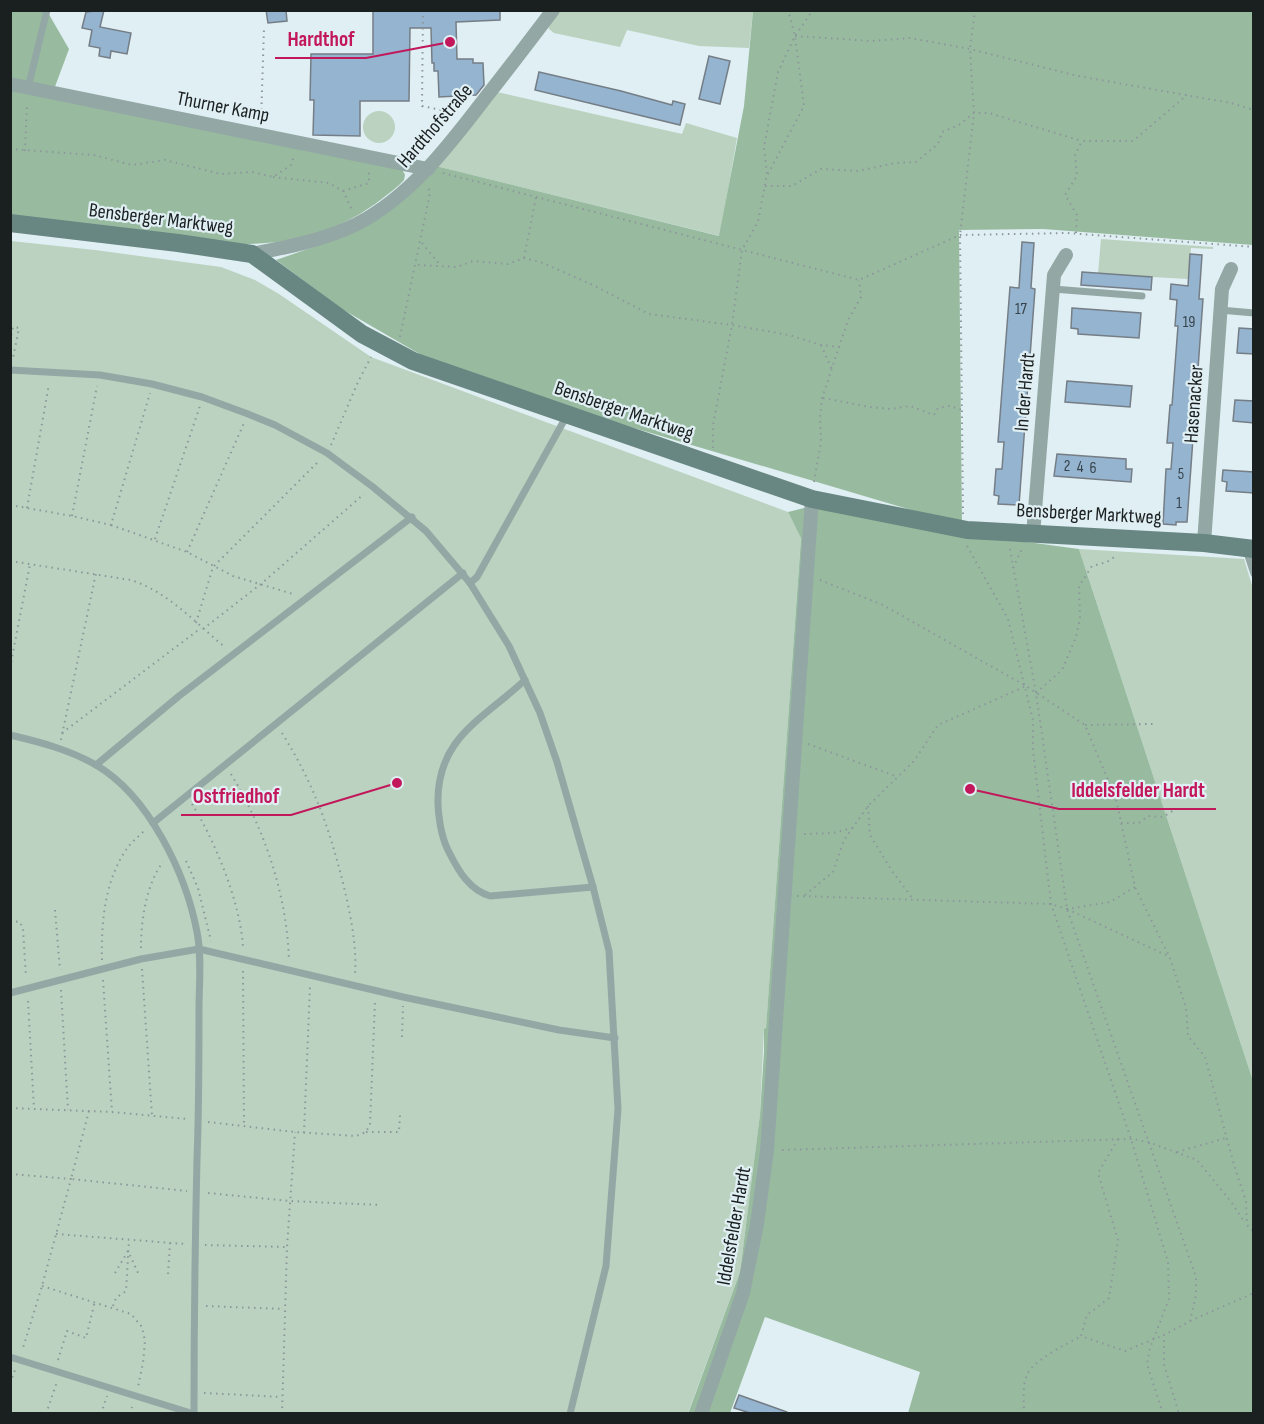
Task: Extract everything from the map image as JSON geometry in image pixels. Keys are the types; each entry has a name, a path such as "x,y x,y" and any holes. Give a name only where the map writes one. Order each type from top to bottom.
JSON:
{"street":[{"name":"Hardthofstraße","path":"252,254 310,243 358,223 393,199 426,171 471,117 553,10"},
{"name":"Thurner Kamp","path":"10,84 374,157 426,171"},
{"name":"Bensberger Marktweg","path":"10,224 156,240 252,254 362,334 384,347 441,372 812,500 963,529 1204,543 1249,548"},
{"name":"In der Hardt","path":"1031,534 1054,275 1066,255"},
{"name":"Hasenacker","path":"1204,543 1222,289 1232,269"},
{"name":"Iddelsfelder Hardt","path":"701,1413 743,1293 757,1224 767,1151 812,500"}],"lane":[{"path":"28,88 47,10"},
{"path":"1053,289 1142,296"},
{"path":"1220,310 1254,312"},
{"path":"11,370 100,375 152,384 248,414 275,425 327,453 412,517 426,531 463,573 509,646 540,713 557,762 609,951 618,1108 606,1266 570,1413"},
{"path":"470,583 477,576 567,415"},
{"path":"96,765 233,653 412,517"},
{"path":"1249,548 1254,574"},
{"path":"153,823 463,573"},
{"path":"525,680 459,737 443,764 438,782 438,813 447,849 465,879 474,889 490,896 500,897 593,887"},
{"path":"10,735 59,748 96,765 118,782 153,823 170,852 190,906 199,949 199,1120 195,1244 194,1413 10,1357"},
{"path":"10,993 141,959 199,949 403,997 558,1030 615,1038"}],"path":[{"path":"423,10 422,106 471,117"},
{"path":"767,174 804,106 795,36 788,10"},
{"path":"713,453 713,425 732,325 742,250 758,222 765,186 767,174 764,147 778,72 795,36 813,10"},
{"path":"975,10 970,49 974,113 960,235 963,529 967,545 1008,619 1034,720 1033,750 1051,904 1131,1139 1168,1262 1169,1299 1147,1364 1163,1413"},
{"path":"259,134 264,28"},
{"path":"795,36 872,41 910,38 970,49 1078,76 1187,94 1254,110"},
{"path":"25,151 28,88"},
{"path":"765,186 792,186 821,169 858,171 896,163 916,162 938,144 942,132 958,125 974,113 989,113 1082,141 1133,141 1187,94"},
{"path":"1076,233 1077,214 1065,195 1077,176 1075,154 1082,141"},
{"path":"273,177 291,165 296,150 302,142"},
{"path":"10,149 94,155 132,165 165,160 221,174 252,172 273,177 329,183 343,191 358,223"},
{"path":"343,191 369,183 370,166 374,157"},
{"path":"196,623 213,567 327,453 374,351 398,343 430,193 426,171 859,280 960,235 1076,233 1253,247"},
{"path":"524,258 536,197"},
{"path":"421,242 441,266"},
{"path":"416,265 457,267 472,261 508,264 524,258 543,263 595,286 649,314 732,325 789,335 821,345 840,347"},
{"path":"812,500 821,442 822,398 848,320 861,297 859,280"},
{"path":"10,341 13,327 19,328 11,370"},
{"path":"821,345 832,370"},
{"path":"27,508 51,372"},
{"path":"72,516 100,375"},
{"path":"111,525 152,384"},
{"path":"154,539 202,398"},
{"path":"822,398 890,409 910,405 934,415 938,408 950,405 962,410"},
{"path":"187,552 248,414"},
{"path":"62,733 261,584 373,487"},
{"path":"10,505 111,525 187,552 233,576 306,598"},
{"path":"1006,531 1036,693 1067,909 1196,1277 1196,1295 1190,1321"},
{"path":"1013,568 1031,534"},
{"path":"1036,693 1062,670 1076,638 1080,618 1079,586 1092,566 1107,562 1117,555 1117,538"},
{"path":"10,561 96,573 148,585 179,606 233,653"},
{"path":"10,668 30,564"},
{"path":"59,748 96,573"},
{"path":"807,574 883,605 1026,686 1085,725 1153,724"},
{"path":"804,896 833,872 844,840 852,828 868,806 914,761 938,725 1026,686"},
{"path":"275,724 312,785 324,813 348,906 356,962 355,986"},
{"path":"1085,725 1116,799 1135,887 1170,958 1186,1008 1188,1036 1205,1057 1246,1201 1246,1225"},
{"path":"795,739 898,777"},
{"path":"225,764 244,796 263,836 286,922 290,970"},
{"path":"868,806 870,835 892,871 914,900"},
{"path":"1121,823 1139,823 1148,816 1163,817 1174,810"},
{"path":"112,1112 102,970 101,937 105,901 113,875 128,847 153,823"},
{"path":"789,835 833,833 852,828"},
{"path":"152,1116 141,938 147,898 156,872 170,852"},
{"path":"1067,909 1110,902 1135,887"},
{"path":"785,895 1051,904 1067,909 1170,958"},
{"path":"55,910 68,1110"},
{"path":"10,921 20,922 23,929 34,1108"},
{"path":"304,1133 311,975"},
{"path":"366,1131 370,1124 376,991"},
{"path":"402,1037 403,997"},
{"path":"10,1108 112,1112 304,1133 356,1136 366,1131 399,1131 400,1115"},
{"path":"10,1383 42,1286 89,1111"},
{"path":"282,1413 286,1246 295,1132"},
{"path":"1177,1152 1227,1138"},
{"path":"1024,1413 1027,1374 1040,1361 1081,1335 1087,1315 1109,1298 1118,1240 1098,1173 1118,1139"},
{"path":"767,1151 1131,1139 1148,1142 1197,1160 1232,1203 1246,1225 1254,1232"},
{"path":"10,1174 290,1201 380,1205"},
{"path":"56,1234 170,1243 286,1246"},
{"path":"112,1307 116,1298 126,1291 129,1240"},
{"path":"168,1274 170,1243"},
{"path":"116,1273 128,1251"},
{"path":"128,1251 139,1275"},
{"path":"42,1286 131,1314 142,1328 145,1341 143,1363 130,1413"},
{"path":"1081,1335 1125,1351 1254,1293"},
{"path":"46,1413 67,1331 86,1338 95,1301"},
{"path":"194,1306 284,1309"},
{"path":"1164,1335 1164,1364 1179,1413"},
{"path":"101,1413 109,1387"},
{"path":"194,1393 282,1397"}],"green space":[{"path":"11,11 47,11 69,49 53,92 11,82"},
{"path":"559,11 753,11 749,48 699,46 627,30 620,47 554,33 549,29 548,24"},
{"path":"753,11 1253,11 1253,245 1043,229 959,230 962,525 570,409 423,356 342,309 276,260 325,243 436,166 719,236 744,106"},
{"path":"11,88 401,167 405,175 404,180 383,198 350,220 316,234 280,242 241,244 11,218"},
{"path":"497,92 682,134 686,123 737,138 720,236 436,166"},
{"path":"379,111 390,116 395,127 390,138 379,143 368,138 363,127 368,116"},
{"path":"1101,239 1213,247 1213,249 1191,248 1188,279 1098,274"},
{"path":"11,241 221,267 255,280 279,294 371,357 788,512 801,537 766,1029 764,1029 760,1114 740,1272 688,1413 11,1414"},
{"path":"816,505 962,533 1079,549 1253,1081 1253,1413 908,1413 920,1372 765,1317 730,1413 688,1414 740,1272 760,1114 764,1029 766,1028 801,538 788,512"},
{"path":"1079,549 1244,559 1254,592 1253,1081"}],"building":[{"path":"104,10 100,27 131,33 127,54 111,51 110,58 99,56 100,48 89,46 92,30 82,28 86,12"},
{"path":"266,10 286,10 287,21 268,23"},
{"path":"373,10 500,10 500,20 456,22 457,59 473,59 473,63 483,63 484,85 476,95 439,97 438,71 434,71 434,63 432,63 431,28 410,28 409,101 360,101 360,136 313,135 314,100 310,100 311,54 373,54"},
{"path":"709,56 730,61 720,104 699,99"},
{"path":"539,72 672,105 673,101 685,104 680,125 535,90"},
{"path":"1022,242 1034,243 1031,288 1035,289 1019,505 998,504 999,496 994,495 996,469 1002,469 1004,442 998,442 1010,287 1019,288"},
{"path":"1190,254 1202,255 1199,299 1203,299 1187,522 1176,522 1176,525 1163,524 1166,469 1171,469 1173,443 1167,443 1178,326 1175,326 1177,300 1170,299 1171,284 1188,286"},
{"path":"1082,272 1152,277 1151,290 1081,285"},
{"path":"1072,308 1141,313 1139,338 1078,334 1078,329 1071,328"},
{"path":"1239,328 1254,329 1254,354 1237,353"},
{"path":"1067,381 1132,386 1130,407 1065,402"},
{"path":"1235,400 1254,401 1254,423 1233,421"},
{"path":"1057,454 1126,459 1126,469 1132,469 1131,482 1054,476"},
{"path":"1223,470 1254,472 1254,493 1226,491 1227,482 1222,481"},
{"path":"739,1395 787,1413 750,1413 734,1408"}],"place":[{"name":"Hardthof","path":"450,42"},
{"name":"Ostfriedhof","path":"397,783"},
{"name":"Iddelsfelder Hardt","path":"970,789"}]}
